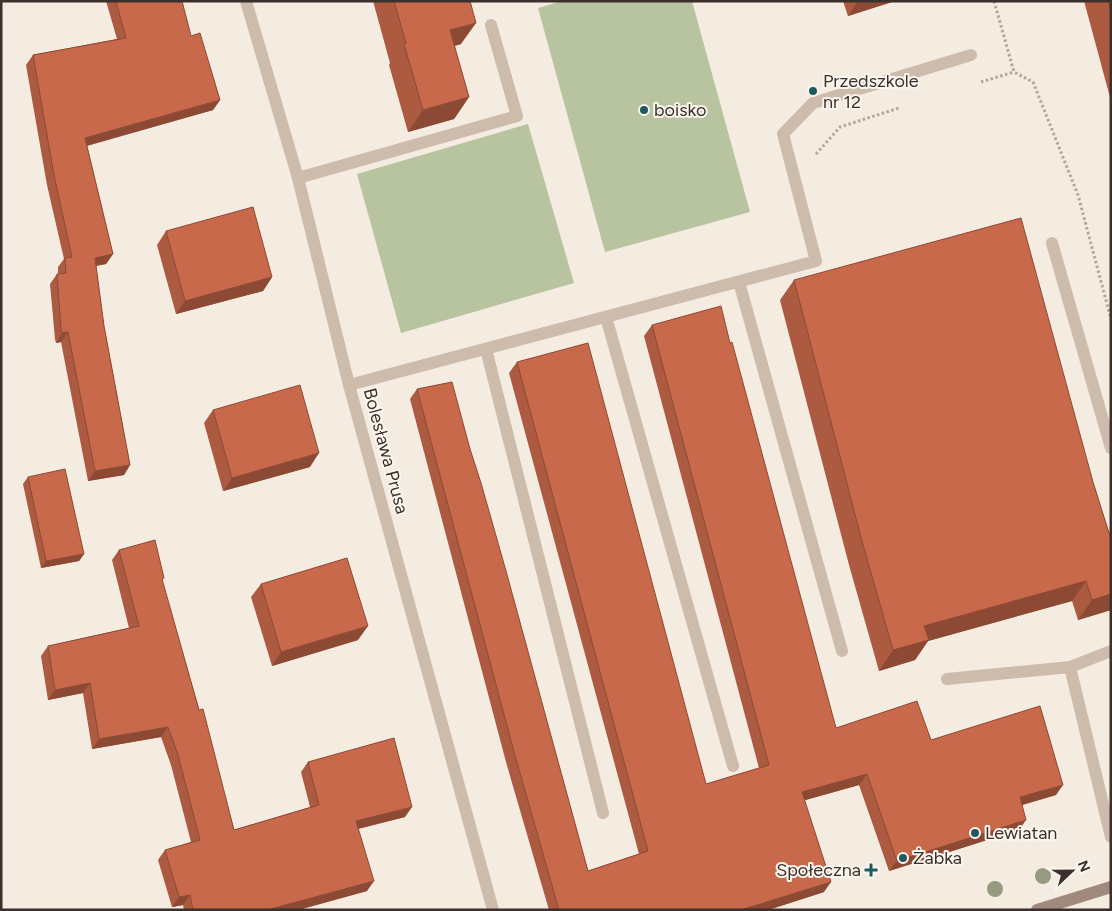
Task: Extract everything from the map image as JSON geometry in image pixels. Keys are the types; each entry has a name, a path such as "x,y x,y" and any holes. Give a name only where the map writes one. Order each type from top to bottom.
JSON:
{"street":[{"name":"Bolesława Prusa","path":"246,1 298,178 349,385 493,910"},
{"path":"298,178 517,116 491,25"},
{"path":"349,385 816,262 783,134 813,103 971,55"},
{"path":"1052,242 1111,448"},
{"path":"739,282 842,651"},
{"path":"606,317 733,766"},
{"path":"486,349 603,814"},
{"path":"947,679 1070,667 1111,651"},
{"path":"1070,667 1111,837"},
{"path":"1037,910 1111,887"}],"path":[{"path":"994,1 1014,72"},
{"path":"977,83 1014,72 1033,82 1078,195 1111,319"},
{"path":"794,178 840,126 904,106"}],"green space":[{"name":"boisko","path":"562,1 692,1 750,212 605,252 538,8"},
{"path":"528,124 574,283 401,333 357,174"}],"building":[{"path":"116,1 182,1 191,36 200,33 220,100 85,138 113,254 95,258 104,326 130,465 95,471 68,332 62,333 61,329 57,274 66,273 65,258 72,257 54,175 33,55 126,38"},
{"path":"394,1 470,1 476,23 450,30 469,97 423,110"},
{"path":"1108,1 1111,1 1111,12"},
{"path":"253,207 272,277 185,301 166,231"},
{"path":"1021,218 1093,482 1109,533 1111,532 1111,594 1092,600 1086,581 924,626 929,640 893,650 863,545 794,280"},
{"path":"721,306 836,728 917,701 931,740 1040,706 1063,785 1020,797 1026,820 897,861 867,774 802,792 831,882 741,910 559,910 514,752 417,389 452,382 588,871 648,851 517,362 588,343 706,784 769,765 652,325"},
{"path":"300,385 319,453 232,478 213,410"},
{"path":"65,469 84,554 46,561 28,477"},
{"path":"155,540 164,578 162,579 199,710 203,709 234,830 319,805 308,762 394,738 412,807 356,821 374,881 271,910 193,910 190,895 179,897 165,850 200,840 178,755 168,727 99,739 90,683 55,690 48,646 139,626 119,550"},
{"path":"347,558 368,626 281,652 261,584"}],"place":[{"name":"Przedszkole nr 12","path":"813,91"},
{"name":"boisko","path":"644,110"},
{"name":"Lewiatan","path":"975,833"},
{"name":"Żabka","path":"903,858"},
{"name":"Społeczna","path":"871,870"}]}
